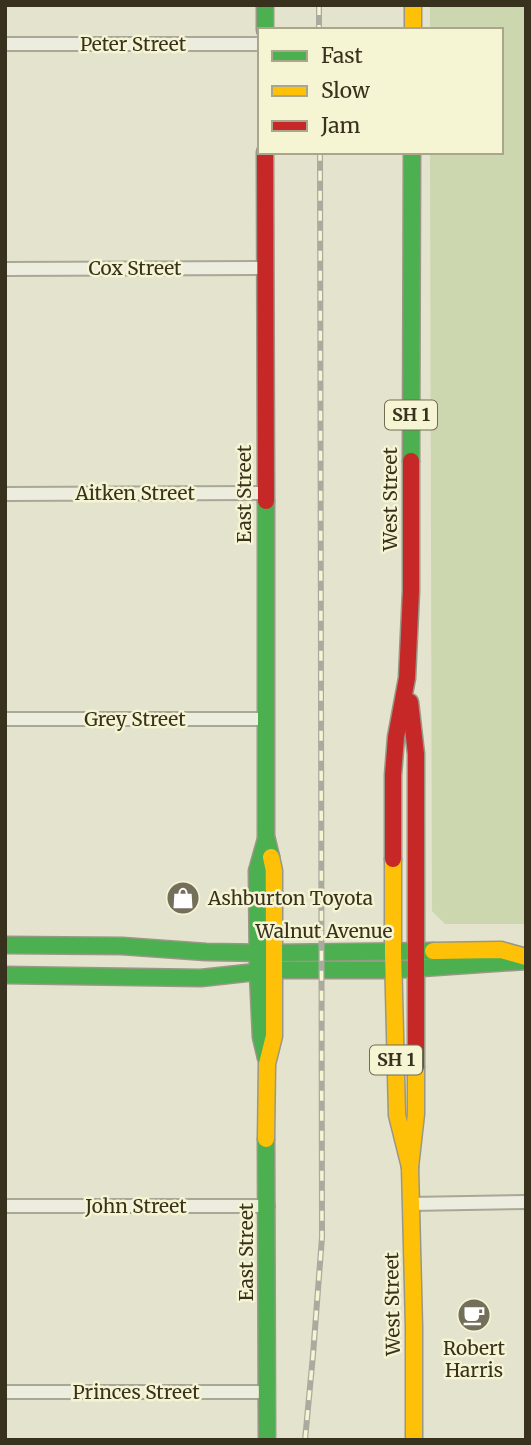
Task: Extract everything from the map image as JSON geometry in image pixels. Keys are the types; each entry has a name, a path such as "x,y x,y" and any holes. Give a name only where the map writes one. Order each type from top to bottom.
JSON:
{"main road":[{"path":"265,5 265,28"},
{"path":"412,28 413,5"},
{"name":"East Street","path":"265,154 266,836 257,871 266,953 266,972 260,997 261,1037 267,1064 267,1440"},
{"name":"West Street","path":"410,1167 397,1115 393,970 393,775 396,737 407,678 411,591 412,154"},
{"name":"West Street","path":"407,678 416,754 416,1114 410,1167 414,1440"},
{"name":"Walnut Avenue","path":"5,945 122,946 266,953 501,950 526,959"},
{"path":"122,946 122,978"},
{"name":"Walnut Avenue","path":"5,975 201,978 266,972 393,970 526,959"}],"street":[{"name":"Peter Street","path":"5,44 258,44"},
{"name":"Cox Street","path":"5,269 265,268"},
{"name":"Aitken Street","path":"5,494 265,493"},
{"name":"Grey Street","path":"5,719 266,719"},
{"path":"410,1204 526,1202"},
{"name":"John Street","path":"5,1206 268,1206"},
{"name":"Princes Street","path":"5,1392 267,1392"}],"green space":[{"path":"430,5 526,5 526,924 445,924 432,911 430,154 503,154 503,28 430,28"}],"railway":[{"path":"319,5 319,28"},
{"path":"305,1440 322,1237 320,154"}],"traffic: fast":[{"path":"265,5 265,28"},
{"path":"411,461 412,154"},
{"path":"266,501 266,836 271,857"},
{"path":"266,839 257,871 261,1037 266,1058"},
{"path":"5,945 122,946 206,952 274,953 433,951"},
{"path":"5,975 201,978 274,970 393,970 526,961"},
{"path":"266,1139 267,1440"}],"traffic: slow":[{"path":"413,5 413,28"},
{"path":"266,1139 267,1064 274,1036 274,871 271,857"},
{"path":"393,859 397,1115 410,1167"},
{"path":"433,951 501,950 526,957"},
{"path":"414,1440 410,1167 416,1114 416,1067"}],"traffic: jam":[{"path":"265,154 266,501"},
{"path":"393,859 393,775 396,737 407,678 411,591 411,461"},
{"path":"410,702 416,754 416,1067"}],"place":[{"name":"Ashburton Toyota","path":"183,898"},
{"name":"Robert Harris","path":"474,1315"}]}
